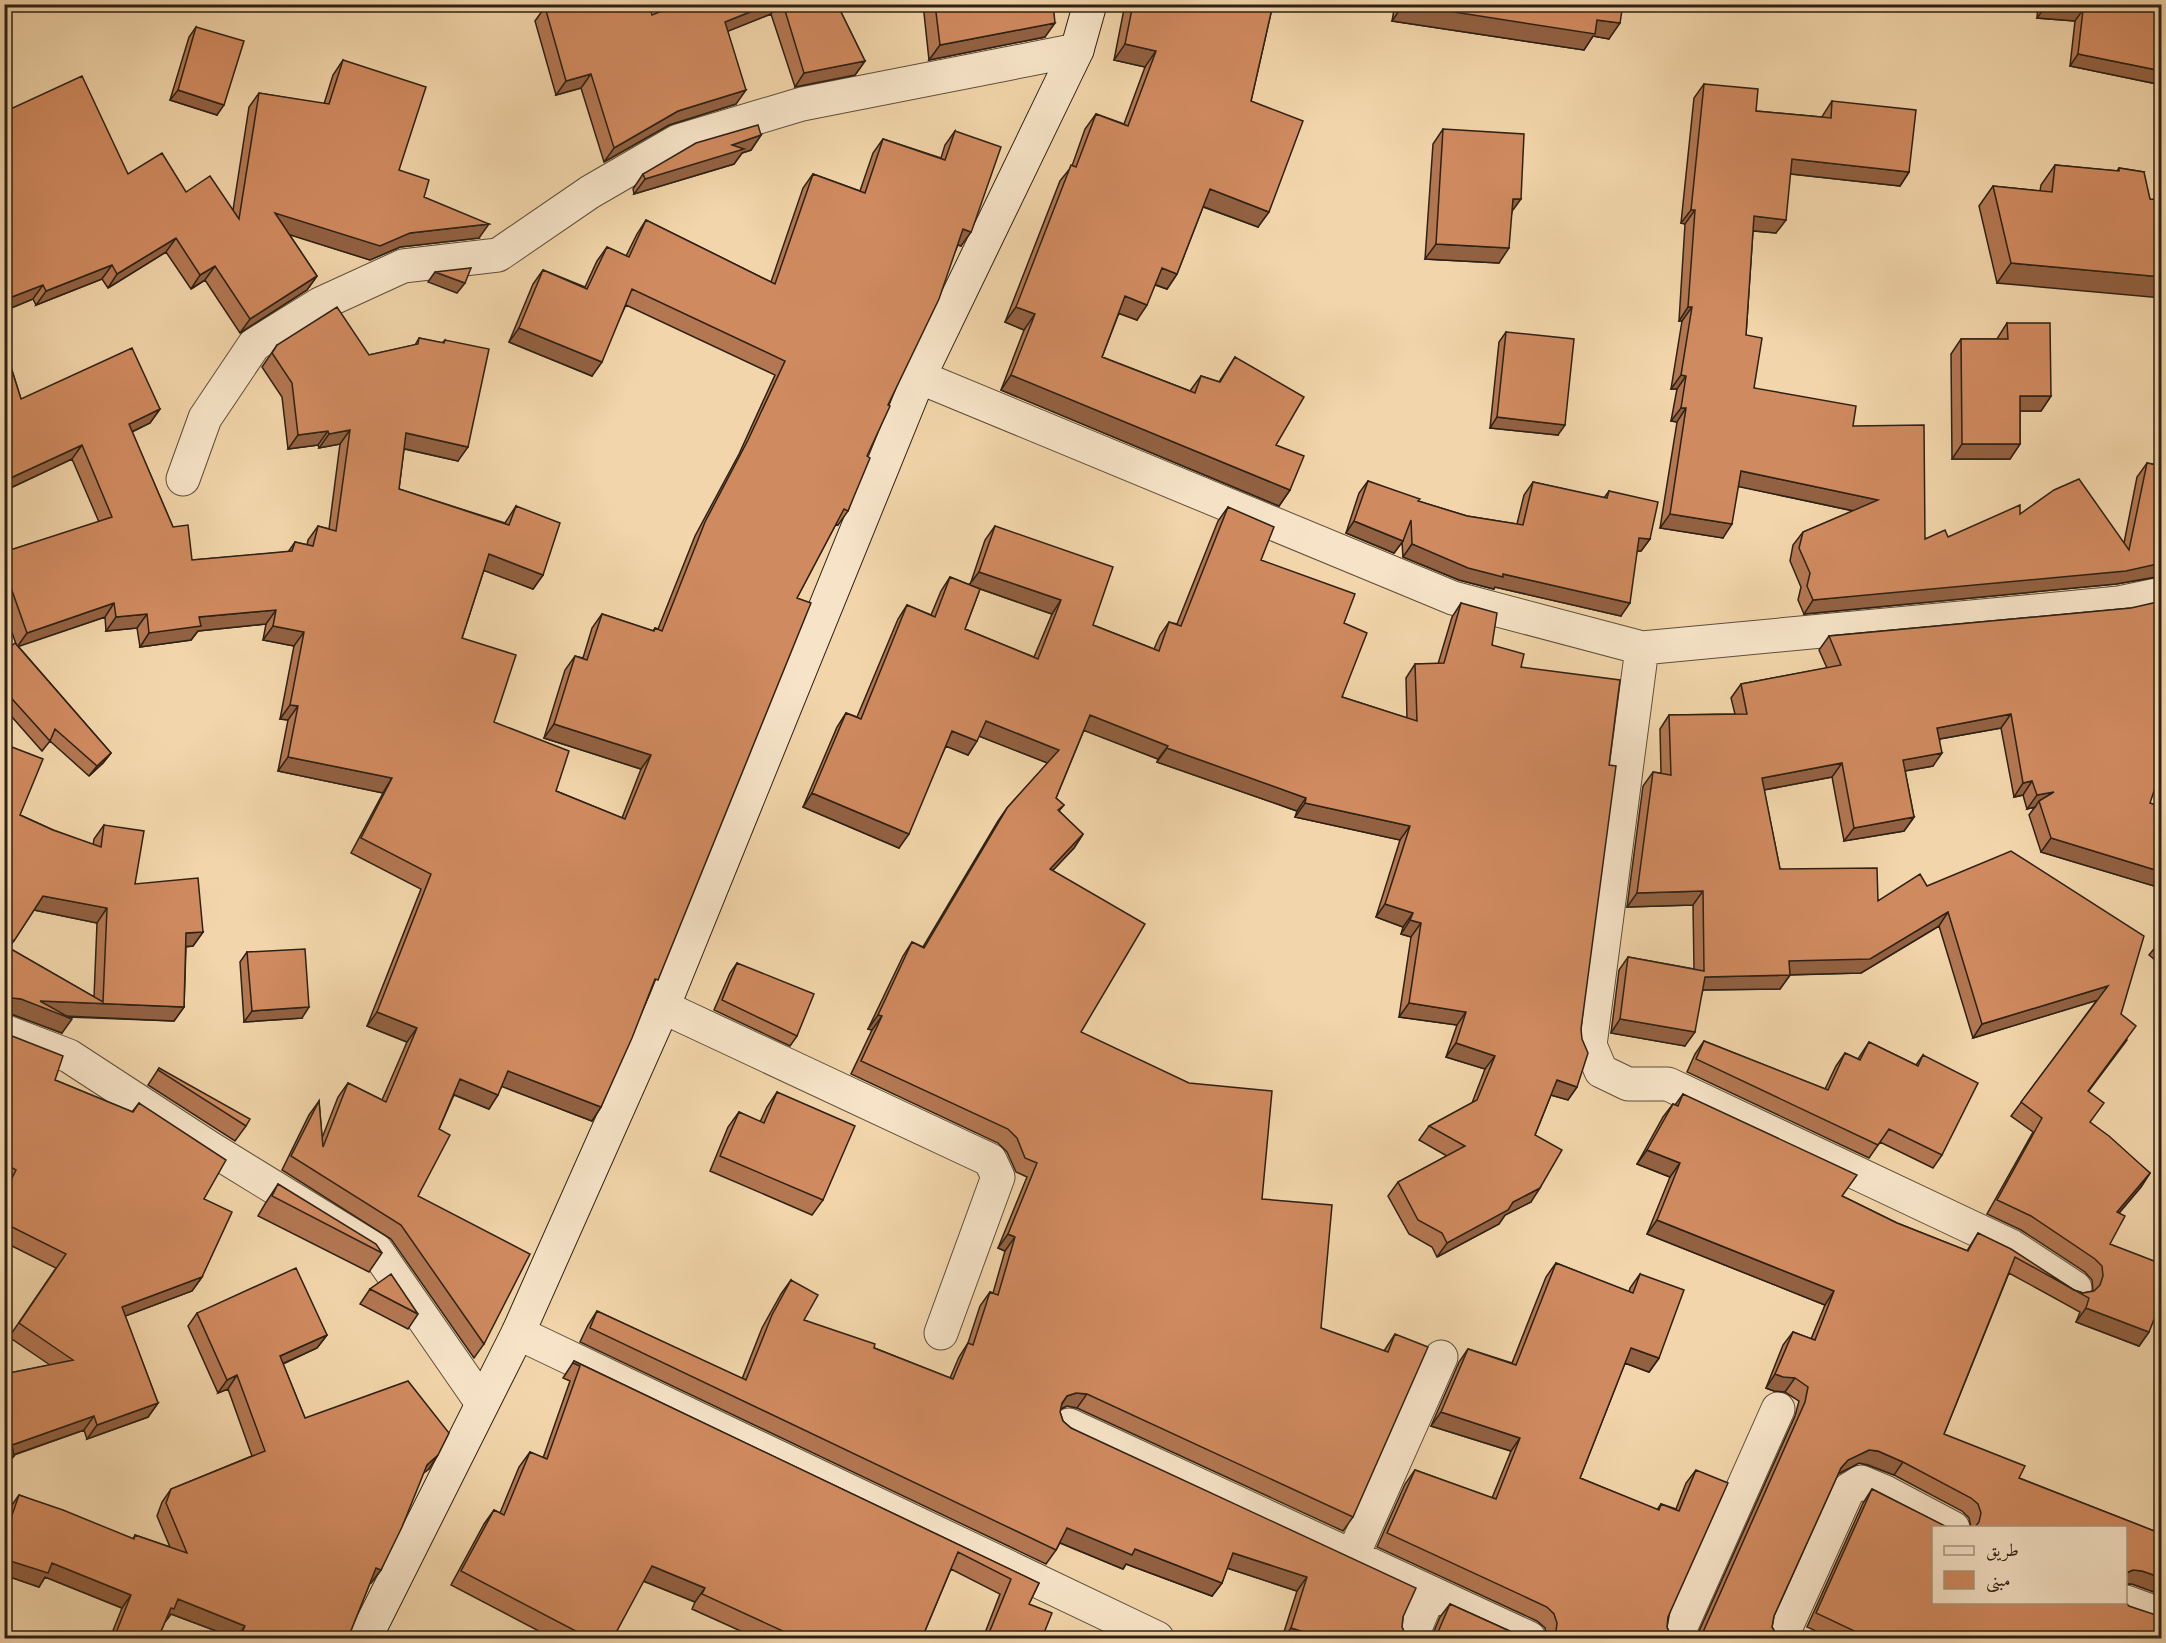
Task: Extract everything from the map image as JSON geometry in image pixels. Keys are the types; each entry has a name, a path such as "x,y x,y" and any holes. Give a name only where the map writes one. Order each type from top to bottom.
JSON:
{"street":[{"path":"367,1638 518,1333 663,1007 919,377 1077,50 1090,4"},
{"path":"183,479 205,418 254,345 320,304 403,266 498,255 590,192 678,141 802,104 1077,50"},
{"path":"919,377 1453,598 1642,648 2108,604 2162,594"},
{"path":"1642,648 1590,1045 1601,1071 1628,1084 1668,1084 2011,1246 2075,1288"},
{"path":"663,1007 990,1160 998,1177 941,1333"},
{"path":"4,1030 69,1056 210,1148 376,1250 482,1404"},
{"path":"518,1333 1156,1638"},
{"path":"1352,1557 1441,1357"},
{"path":"1676,1638 1778,1409"},
{"path":"1069,1425 1529,1638"},
{"path":"1781,1638 1848,1490 1861,1482 1951,1526"},
{"path":"1412,1638 1430,1593"},
{"path":"2127,1602 2162,1615"}],"building":[{"path":"555,4 649,4 652,15 680,4 770,4 725,22 746,90 678,111 614,148 591,74 566,81 545,7"},
{"path":"783,4 837,4 865,61 804,73"},
{"path":"935,4 1053,4 1055,23 940,45"},
{"path":"1133,4 1273,4 1251,101 1303,121 1269,212 1210,189 1177,274 1162,268 1147,305 1125,296 1102,357 1195,393 1201,376 1220,382 1235,357 1304,397 1276,445 1304,456 1290,490 1011,375 1035,314 1016,307 1071,165 1076,167 1096,114 1128,126 1156,51 1125,44"},
{"path":"1403,4 1623,4 1620,23 1597,20 1595,34"},
{"path":"2045,4 2156,4 2155,10 2162,12 2162,71 2078,54 2083,10 2045,7"},
{"path":"196,27 244,41 224,105 178,90"},
{"path":"343,60 426,87 399,170 429,180 424,197 489,224 410,233 380,246 275,213 317,276 250,319 215,266 200,275 176,238 117,274 112,265 46,291 43,285 4,300 4,112 82,76 128,174 162,153 186,192 210,176 239,219 259,93 329,104"},
{"path":"1704,84 1758,89 1756,111 1831,118 1832,101 1916,110 1909,172 1792,159 1786,220 1754,216 1746,335 1762,338 1754,388 1856,406 1853,426 1924,425 1925,539 1945,530 1948,537 2020,505 2020,514 2054,490 2079,479 2129,550 2147,463 2162,466 2162,563 2126,571 1813,600 1807,586 1810,573 1799,548 1803,532 1878,500 1741,471 1732,524 1670,514 1686,408 1681,408 1686,376 1681,375 1692,307 1688,307 1695,210 1691,210"},
{"path":"758,125 761,135 732,145 744,149 645,179 643,174 696,143"},
{"path":"1443,129 1524,134 1521,199 1513,199 1509,248 1436,244"},
{"path":"955,131 1001,147 972,230 971,232 963,229 939,299 888,405 890,406 867,456 870,458 848,511 844,509 797,598 811,603 658,980 655,979 601,1107 508,1071 498,1095 460,1079 439,1129 450,1135 418,1196 530,1254 484,1344 401,1225 291,1156 319,1101 323,1147 348,1083 386,1102 417,1028 377,1012 431,874 361,838 392,778 288,757 298,706 290,705 304,632 273,626 276,610 199,617 201,626 149,633 147,614 116,617 114,603 27,633 4,568 4,552 112,517 82,445 4,481 4,345 21,399 132,348 160,409 129,424 173,527 188,525 192,560 292,551 295,542 313,546 318,526 336,531 350,430 329,434 328,431 298,435 292,383 272,353 277,345 337,307 369,355 418,344 419,338 444,343 445,340 489,349 468,447 406,433 399,489 509,525 516,506 560,523 543,575 489,554 462,638 516,655 494,722 569,751 556,791 625,819 651,755 554,724 575,656 587,660 602,614 654,631 655,628 662,631 705,522 748,440 785,361 632,289 602,362 519,328 543,270 587,289 607,247 629,257 646,220 775,284 813,174 865,193 883,139 945,160"},
{"path":"2055,165 2119,171 2119,168 2144,172 2150,199 2162,200 2162,277 2011,263 1993,186 2052,192"},
{"path":"471,268 465,283 435,272"},
{"path":"2007,323 2050,323 2051,396 2020,396 2020,444 1962,444 1961,339 2008,339"},
{"path":"1506,332 1574,339 1565,425 1497,417"},
{"path":"1368,481 1420,499 1418,501 1467,516 1523,525 1533,482 1607,498 1609,491 1658,502 1650,539 1639,538 1630,603 1468,568 1412,544 1411,520 1403,541 1354,521"},
{"path":"1228,507 1274,527 1261,560 1355,594 1344,623 1367,633 1342,697 1417,721 1415,664 1444,663 1461,603 1497,613 1492,645 1524,654 1521,667 1620,680 1609,765 1616,766 1581,1029 1582,1039 1588,1053 1577,1087 1557,1080 1535,1135 1562,1150 1540,1188 1513,1202 1508,1210 1447,1243 1442,1233 1418,1220 1398,1182 1465,1146 1429,1126 1477,1100 1495,1056 1456,1043 1466,1012 1409,1003 1421,923 1410,920 1413,913 1385,904 1410,826 1305,803 1306,798 1167,748 1168,746 1090,715 1056,798 1064,805 1058,810 1083,834 1050,869 1145,924 1081,1032 1189,1083 1272,1091 1262,1199 1332,1205 1321,1328 1388,1352 1395,1334 1428,1347 1353,1517 1087,1394 1076,1393 1067,1396 1060,1412 1063,1421 1071,1428 1416,1588 1403,1617 1402,1627 1406,1636 1410,1638 1324,1638 1291,1628 1307,1577 1233,1553 1222,1583 1135,1549 1132,1555 1067,1528 1056,1550 590,1328 597,1311 746,1380 772,1315 791,1280 818,1295 804,1320 875,1344 874,1348 953,1379 968,1343 973,1345 990,1292 998,1295 1015,1237 1008,1234 1037,1163 1025,1158 1017,1138 1008,1129 861,1061 882,1016 878,1015 912,942 924,948 1007,808 1059,750 986,721 977,741 952,731 909,834 812,793 846,713 861,719 907,605 935,617 950,577 980,589 965,629 1038,659 1061,600 979,572 995,526 1113,567 1093,625 1159,651 1169,622 1181,626"},
{"path":"2162,601 2162,767 2150,803 2162,807 2162,872 2051,838 2039,801 2054,792 2037,795 2032,781 2023,783 2011,714 1937,728 1942,753 1903,760 1914,817 1854,828 1842,763 1762,778 1780,869 1877,868 1878,901 1920,874 1927,886 2011,851 2144,936 2121,1014 2136,1026 2088,1091 2104,1103 2090,1122 2150,1173 2117,1212 2125,1216 2110,1244 2162,1264 2162,1299 2149,1332 2086,1308 2089,1298 2075,1290 2083,1293 2094,1291 2100,1285 2103,1276 2102,1266 2031,1216 1997,1200 2042,1118 2021,1102 2108,986 1982,1024 1948,912 1870,959 1789,961 1790,975 1705,977 1695,1032 1620,1019 1628,957 1704,971 1703,891 1637,893 1653,772 1671,775 1669,715 1747,714 1741,684 1841,665 1829,636 2131,608"},
{"path":"15,643 111,753 97,766 55,729 50,741 4,690 4,652"},
{"path":"4,744 43,759 20,815 53,830 101,847 104,825 144,831 135,884 198,878 203,932 186,933 184,1007 40,1001 72,1019 21,999 12,998 4,1001 4,945 103,1002 107,908 43,896 14,941 4,933"},
{"path":"305,949 309,1007 252,1011 247,952"},
{"path":"737,963 814,994 797,1036 722,1000"},
{"path":"4,1032 63,1056 55,1080 133,1112 139,1103 226,1160 204,1199 232,1212 202,1277 122,1307 158,1403 97,1425 94,1416 12,1445 14,1456 4,1458 4,1374 73,1360 19,1323 66,1254 4,1223 4,1194 16,1170 4,1163"},
{"path":"1704,1041 1828,1090 1845,1053 1860,1060 1869,1042 1918,1066 1923,1055 1978,1083 1942,1155 1889,1129 1878,1145 1696,1059"},
{"path":"159,1068 250,1119 246,1126 158,1070"},
{"path":"777,1092 855,1126 823,1200 720,1156 739,1112 764,1123"},
{"path":"1683,1094 1857,1175 1842,1196 1897,1223 1968,1251 1978,1233 2011,1249 2071,1288 2015,1257 1944,1434 2025,1466 2019,1478 2162,1534 2162,1578 2142,1571 2133,1570 2127,1573 2127,1526 1976,1526 1981,1513 1978,1504 1971,1498 1903,1462 1878,1451 1869,1450 1848,1460 1841,1468 1774,1616 1772,1627 1778,1638 1697,1638 1703,1632 1805,1402 1808,1387 1795,1378 1775,1374 1793,1332 1815,1340 1834,1291 1657,1220 1680,1163 1647,1150 1673,1104 1678,1106"},
{"path":"278,1184 376,1244 382,1253 272,1196"},
{"path":"1556,1263 1633,1293 1640,1274 1684,1290 1659,1358 1631,1348 1580,1478 1659,1510 1661,1504 1679,1511 1696,1470 1728,1483 1668,1617 1667,1627 1670,1635 1675,1638 1550,1638 1556,1632 1557,1623 1554,1614 1547,1607 1387,1533 1415,1470 1496,1499 1520,1438 1441,1412 1468,1349 1516,1365"},
{"path":"296,1268 327,1335 280,1356 305,1418 408,1381 449,1433 438,1455 427,1465 402,1527 381,1570 376,1568 348,1638 240,1638 245,1626 178,1599 174,1609 171,1608 158,1638 114,1638 131,1595 52,1563 48,1573 4,1559 4,1538 19,1495 134,1539 135,1535 187,1553 166,1503 171,1489 265,1451 237,1375 227,1380 197,1313"},
{"path":"391,1274 418,1314 370,1289"},
{"path":"574,1361 1039,1583 1029,1604 1052,1613 1042,1638 987,1638 1011,1579 958,1552 922,1638 798,1638 702,1594 705,1588 652,1566 613,1638 589,1638 461,1571 494,1510 504,1515 530,1452 547,1459 580,1366 573,1363"},
{"path":"1872,1489 1945,1526 1932,1526 1932,1604 2127,1604 2162,1617 2162,1638 1869,1638 1816,1613"},
{"path":"1450,1604 1525,1638 1432,1638 1438,1632"}]}
